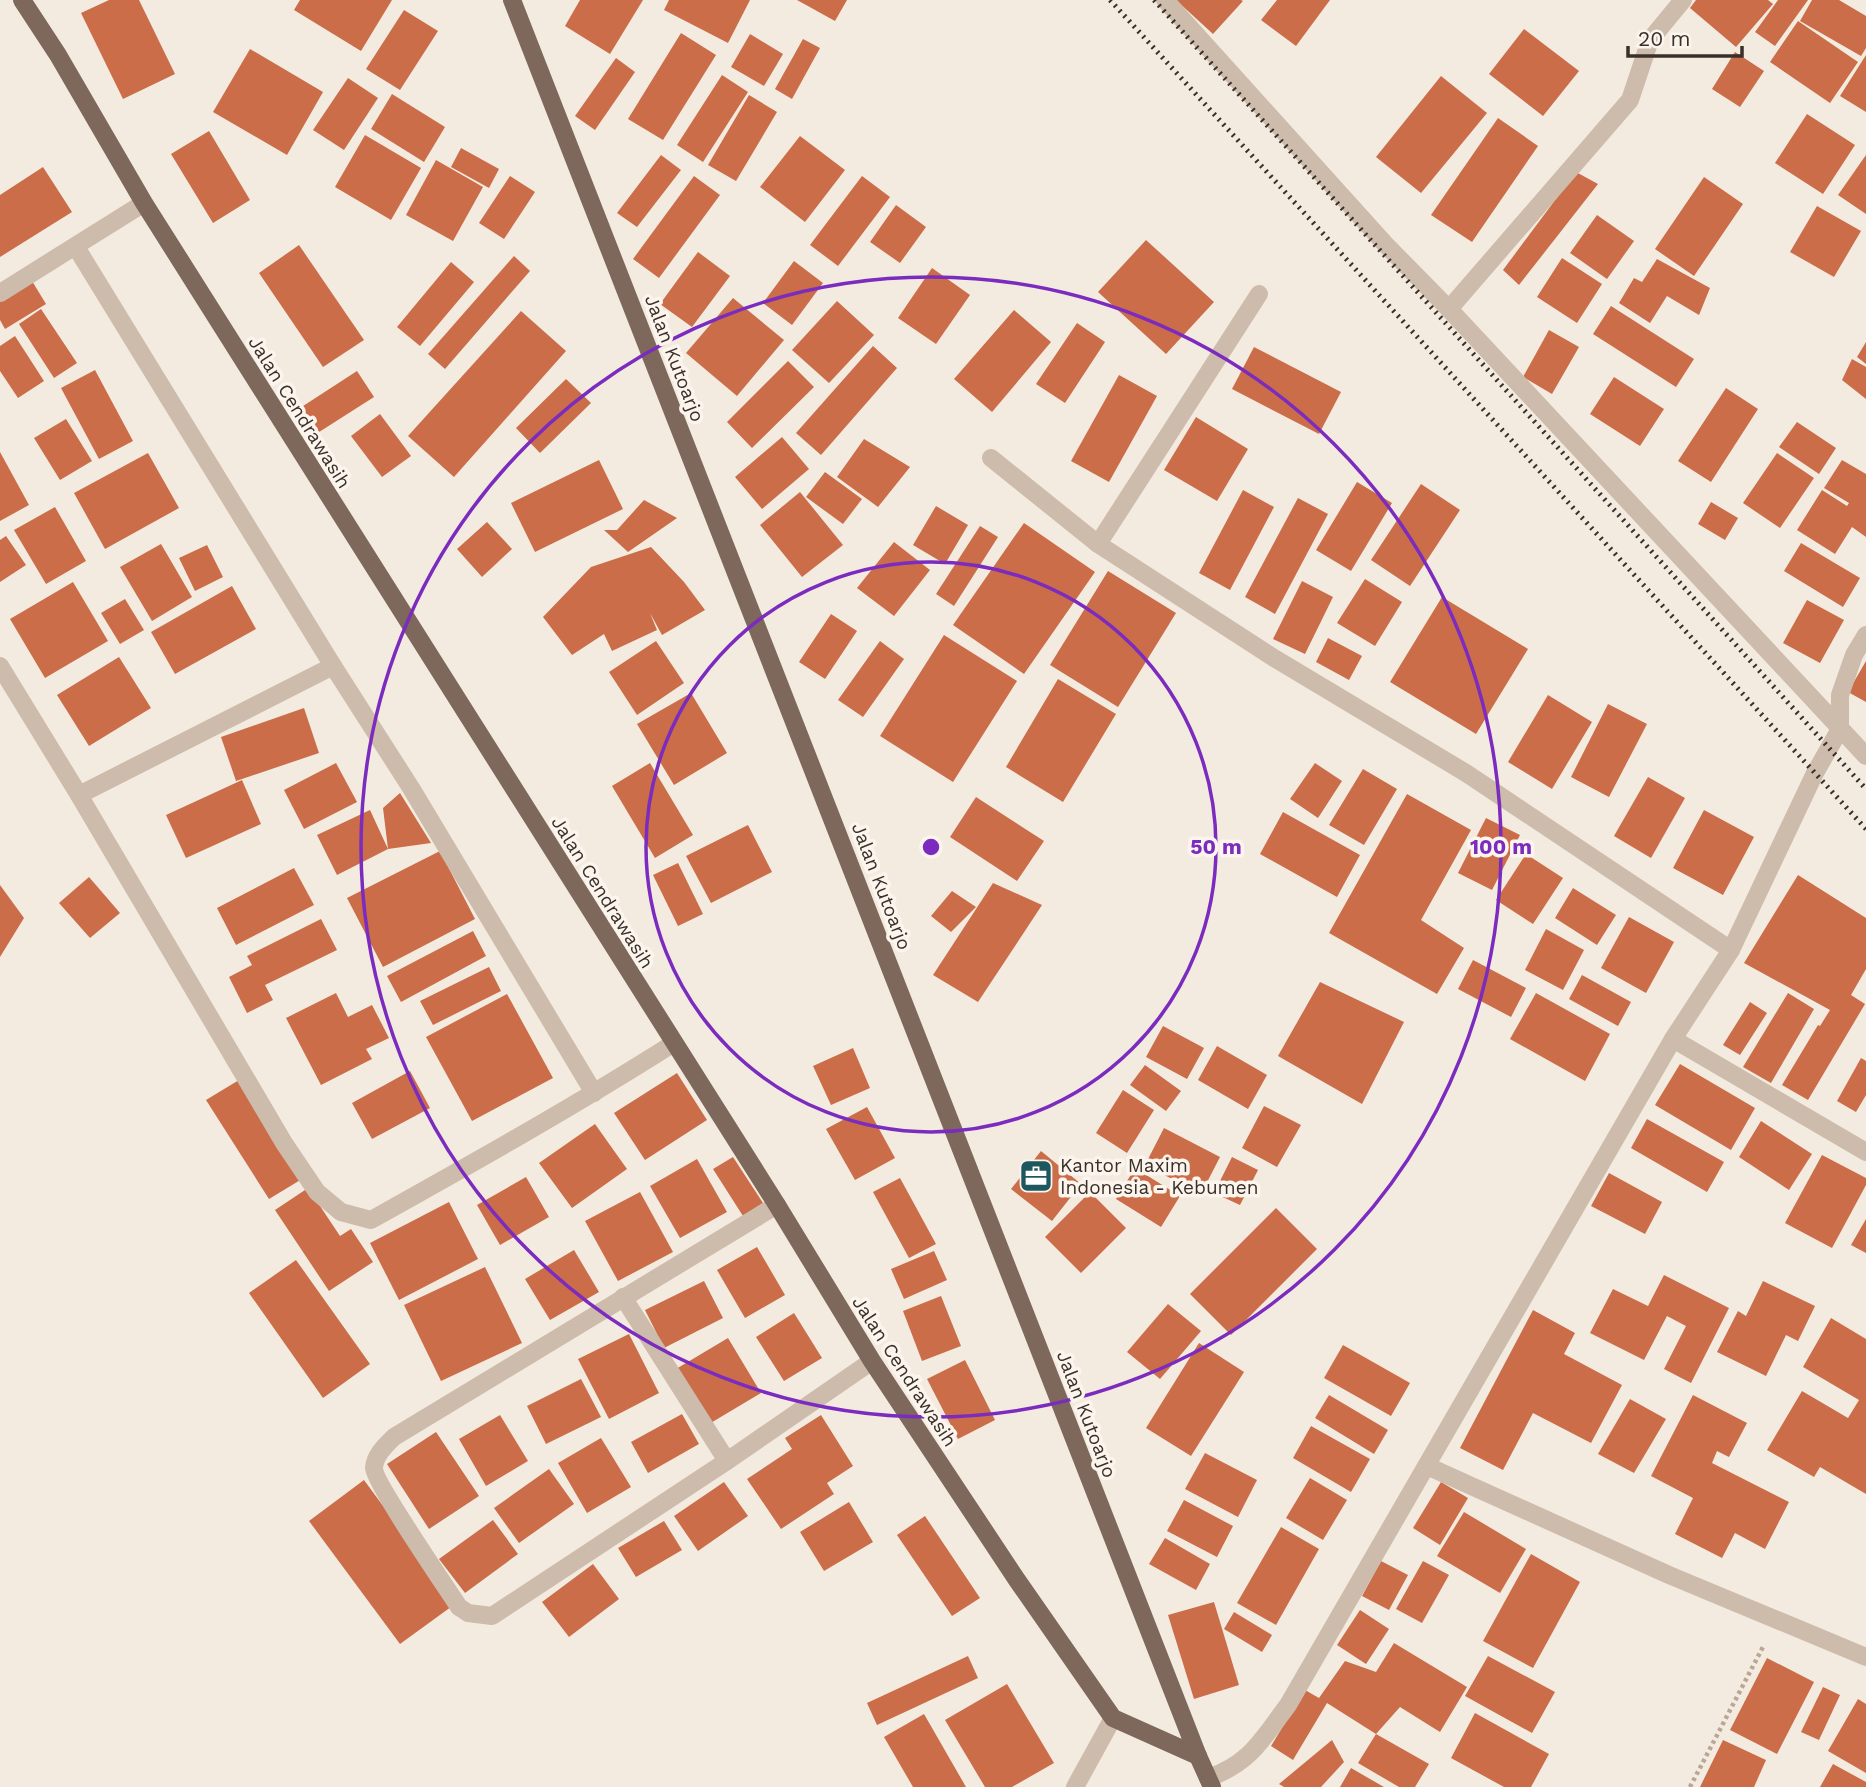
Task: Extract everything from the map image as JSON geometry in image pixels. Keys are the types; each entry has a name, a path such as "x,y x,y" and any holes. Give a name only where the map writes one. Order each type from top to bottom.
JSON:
{"main road":[{"name":"Jalan Cendrawasih","path":"22,0 58,55 144,203 777,1205 872,1361 1017,1580 1113,1718"},
{"name":"Jalan Kutoarjo","path":"512,0 1210,1782"},
{"path":"1113,1718 1198,1756"}],"street":[{"path":"1165,0 1386,245 1449,309 1866,756"},
{"path":"1449,309 1630,100 1650,40 1681,3"},
{"path":"0,293 144,203"},
{"path":"76,247 411,788 594,1093"},
{"path":"1098,544 1259,294"},
{"path":"991,458 1098,544 1274,657 1466,773 1731,950"},
{"path":"1210,1782 1242,1763 1288,1705 1673,1039 1731,950 1815,772 1840,729 1840,695 1854,654 1866,635"},
{"path":"0,666 284,1143 317,1192 341,1212 371,1220 512,1142 674,1043"},
{"path":"79,795 333,666"},
{"path":"1673,1039 1866,1152"},
{"path":"777,1205 394,1437 382,1448 374,1466 374,1472 387,1494 459,1607 468,1613 492,1616 727,1461 872,1361"},
{"path":"623,1297 727,1461"},
{"path":"1427,1466 1776,1621 1866,1657"},
{"path":"1074,1787 1113,1718"}],"path":[{"path":"1690,1787 1776,1621"}],"building":[{"path":"109,0 139,0 175,74 123,99 81,13"},
{"path":"300,0 392,0 361,51 294,10"},
{"path":"580,0 643,0 610,54 565,26"},
{"path":"669,0 750,0 728,43 664,10"},
{"path":"797,0 847,0 835,21"},
{"path":"1176,0 1241,0 1243,1 1213,34"},
{"path":"1277,0 1330,0 1296,46 1261,20"},
{"path":"1696,0 1768,0 1773,4 1736,47 1690,8"},
{"path":"1778,0 1808,0 1775,46 1755,32"},
{"path":"1812,0 1839,0 1866,16 1866,48 1861,56 1800,21"},
{"path":"404,10 438,31 400,90 366,69"},
{"path":"1798,21 1858,62 1830,103 1770,62"},
{"path":"1524,29 1579,71 1543,116 1489,74"},
{"path":"681,33 716,55 663,140 628,119"},
{"path":"750,34 783,54 764,86 731,67"},
{"path":"803,39 820,48 792,99 775,89"},
{"path":"250,49 323,92 287,155 213,112"},
{"path":"1735,52 1764,71 1740,107 1712,89"},
{"path":"1866,55 1866,112 1840,96"},
{"path":"616,58 635,72 595,130 575,116"},
{"path":"722,75 748,92 703,162 677,145"},
{"path":"1441,76 1487,113 1421,193 1376,157"},
{"path":"348,78 378,98 344,150 313,130"},
{"path":"392,94 445,127 424,162 371,129"},
{"path":"749,95 777,112 736,181 708,165"},
{"path":"1807,114 1855,145 1823,194 1775,163"},
{"path":"1498,118 1538,146 1472,242 1431,215"},
{"path":"209,131 250,200 213,223 171,154"},
{"path":"365,135 421,168 391,220 335,187"},
{"path":"800,136 845,170 805,222 760,187"},
{"path":"461,148 499,169 489,188 451,167"},
{"path":"661,155 681,170 637,227 617,213"},
{"path":"1866,155 1866,214 1838,195"},
{"path":"436,160 483,187 453,241 406,215"},
{"path":"43,167 72,212 0,257 0,195"},
{"path":"1576,172 1598,184 1519,285 1503,270"},
{"path":"510,176 535,192 504,239 479,223"},
{"path":"694,176 720,195 659,278 633,259"},
{"path":"862,176 890,197 838,266 810,245"},
{"path":"1704,177 1743,204 1694,276 1655,249"},
{"path":"896,205 926,227 900,263 870,242"},
{"path":"1817,206 1861,231 1834,277 1790,252"},
{"path":"1597,215 1634,241 1607,279 1570,253"},
{"path":"1146,240 1214,302 1166,354 1098,292"},
{"path":"299,245 364,340 323,367 259,273"},
{"path":"698,252 730,276 692,327 660,304"},
{"path":"514,256 530,271 445,369 428,354"},
{"path":"1562,258 1602,284 1577,323 1537,297"},
{"path":"1657,259 1710,288 1699,315 1667,296 1650,323 1619,303 1634,278 1642,282"},
{"path":"794,261 823,283 792,325 763,303"},
{"path":"451,262 474,282 420,346 397,327"},
{"path":"932,268 970,295 936,344 898,318"},
{"path":"32,281 46,304 5,329 0,320 0,301"},
{"path":"733,298 784,340 737,396 686,353"},
{"path":"837,301 874,335 829,383 792,350"},
{"path":"1611,306 1694,359 1676,387 1593,334"},
{"path":"41,309 77,363 54,378 19,324"},
{"path":"1014,310 1051,342 992,412 954,379"},
{"path":"521,311 566,351 454,477 408,436"},
{"path":"1077,323 1105,342 1065,403 1036,384"},
{"path":"1549,330 1579,347 1552,394 1523,377"},
{"path":"15,336 44,381 18,398 0,371 0,346"},
{"path":"1866,342 1866,364 1857,357"},
{"path":"873,346 897,368 821,455 796,433"},
{"path":"1254,347 1341,392 1319,434 1232,389"},
{"path":"1852,359 1866,367 1866,399 1842,380"},
{"path":"788,361 814,387 752,448 727,422"},
{"path":"95,370 133,441 99,459 61,388"},
{"path":"357,371 374,397 316,434 300,408"},
{"path":"1119,375 1157,396 1109,482 1071,461"},
{"path":"1614,377 1664,409 1640,446 1590,414"},
{"path":"566,379 591,403 540,453 516,428"},
{"path":"1726,388 1758,409 1711,482 1678,461"},
{"path":"380,414 411,456 382,477 351,436"},
{"path":"1196,417 1248,449 1217,501 1164,470"},
{"path":"66,419 92,461 60,480 34,438"},
{"path":"1797,422 1836,448 1819,474 1779,447"},
{"path":"782,437 809,469 762,509 735,477"},
{"path":"864,439 910,467 878,507 837,477"},
{"path":"0,452 29,505 0,521"},
{"path":"148,453 179,508 105,549 74,493"},
{"path":"1777,453 1814,478 1780,528 1743,503"},
{"path":"599,460 623,509 535,552 511,503"},
{"path":"1842,460 1866,474 1866,537 1852,527 1835,554 1797,530 1822,490 1847,506 1849,503 1824,488"},
{"path":"825,472 862,499 843,524 806,497"},
{"path":"1357,482 1392,503 1351,571 1316,550"},
{"path":"1421,484 1460,510 1410,586 1371,560"},
{"path":"1243,490 1274,507 1230,590 1199,573"},
{"path":"800,492 843,545 802,577 760,525"},
{"path":"1298,498 1328,514 1275,614 1245,597"},
{"path":"644,500 677,518 628,552 604,530 617,530"},
{"path":"1711,502 1738,518 1725,540 1698,524"},
{"path":"936,506 968,525 945,564 913,545"},
{"path":"55,507 86,561 46,584 14,530"},
{"path":"487,522 512,549 482,577 457,549"},
{"path":"1024,523 1095,572 1024,674 953,625"},
{"path":"980,526 998,537 954,606 936,594"},
{"path":"6,536 26,565 0,582 0,540"},
{"path":"894,542 930,570 894,616 857,588"},
{"path":"1801,543 1860,578 1843,607 1784,571"},
{"path":"161,544 192,597 152,621 120,567"},
{"path":"207,545 223,577 195,591 179,558"},
{"path":"651,547 684,582 705,610 662,635 650,613 657,630 612,651 604,634 572,655 543,617 591,567"},
{"path":"1108,571 1176,613 1118,707 1050,665"},
{"path":"1365,579 1402,602 1375,646 1337,623"},
{"path":"1302,581 1333,597 1305,654 1273,639"},
{"path":"73,582 108,641 45,678 10,619"},
{"path":"232,586 256,629 175,674 151,632"},
{"path":"1442,597 1528,649 1476,734 1390,682"},
{"path":"125,599 144,630 120,644 101,613"},
{"path":"1807,600 1844,620 1820,663 1783,643"},
{"path":"831,614 857,631 825,679 799,662"},
{"path":"944,635 1017,681 953,782 880,736"},
{"path":"1328,638 1362,656 1349,680 1316,662"},
{"path":"656,641 684,683 637,715 609,672"},
{"path":"880,641 904,659 863,717 838,700"},
{"path":"119,657 151,708 89,746 57,695"},
{"path":"1866,661 1866,702 1848,692"},
{"path":"1058,679 1116,714 1063,802 1006,767"},
{"path":"691,693 727,753 674,785 637,724"},
{"path":"1548,695 1592,722 1552,789 1508,762"},
{"path":"1608,704 1647,724 1609,797 1571,777"},
{"path":"304,708 319,753 236,781 221,737"},
{"path":"336,763 357,802 304,829 284,790"},
{"path":"650,763 693,835 655,858 612,786"},
{"path":"1315,763 1342,781 1318,818 1290,799"},
{"path":"1363,769 1397,789 1364,845 1329,825"},
{"path":"1648,777 1685,798 1651,858 1614,836"},
{"path":"242,780 261,824 186,858 166,815"},
{"path":"400,793 431,843 388,849 383,808"},
{"path":"1407,794 1471,830 1421,920 1464,948 1437,994 1329,933"},
{"path":"976,797 1044,841 1017,881 950,837"},
{"path":"370,810 388,849 337,875 317,835"},
{"path":"1704,810 1754,837 1723,895 1673,868"},
{"path":"1283,812 1360,855 1337,897 1260,854"},
{"path":"1486,818 1520,835 1492,890 1458,873"},
{"path":"748,825 772,872 711,903 686,856"},
{"path":"440,851 475,919 383,967 347,898"},
{"path":"1526,854 1563,878 1533,924 1496,900"},
{"path":"678,863 703,914 678,926 653,875"},
{"path":"294,868 314,905 236,945 217,908"},
{"path":"1798,875 1866,918 1866,969 1851,995 1865,1004 1808,1100 1782,1085 1830,1010 1744,963"},
{"path":"89,877 120,913 90,938 59,903"},
{"path":"993,883 1042,905 978,1002 933,975"},
{"path":"0,885 24,918 0,957"},
{"path":"1573,888 1616,915 1597,945 1555,918"},
{"path":"952,891 976,907 951,932 931,916"},
{"path":"1629,917 1674,942 1646,993 1601,968"},
{"path":"321,919 337,950 265,985 273,1000 247,1013 229,977 252,965 247,956"},
{"path":"1546,929 1584,950 1563,990 1525,970"},
{"path":"473,931 486,956 401,1002 387,976"},
{"path":"1473,960 1526,988 1511,1017 1458,989"},
{"path":"489,967 501,991 433,1025 420,1001"},
{"path":"1582,975 1631,1002 1618,1026 1569,999"},
{"path":"1320,982 1404,1022 1362,1104 1278,1056"},
{"path":"336,993 348,1017 372,1005 389,1038 366,1049 372,1059 321,1085 286,1018"},
{"path":"1536,993 1610,1034 1585,1081 1510,1039"},
{"path":"1788,993 1814,1009 1771,1083 1743,1067"},
{"path":"507,994 553,1078 472,1121 426,1037"},
{"path":"1750,1002 1767,1013 1740,1055 1723,1045"},
{"path":"1163,1026 1204,1048 1187,1079 1146,1057"},
{"path":"1217,1046 1267,1075 1248,1109 1198,1080"},
{"path":"853,1048 870,1088 831,1105 813,1066"},
{"path":"1861,1058 1866,1061 1866,1095 1856,1112 1837,1101"},
{"path":"1680,1064 1755,1108 1731,1150 1655,1105"},
{"path":"1145,1065 1181,1091 1166,1111 1130,1085"},
{"path":"410,1071 430,1108 372,1139 352,1103"},
{"path":"677,1073 707,1120 645,1160 614,1113"},
{"path":"239,1080 302,1179 269,1199 206,1100"},
{"path":"1123,1090 1154,1110 1127,1153 1096,1133"},
{"path":"1264,1106 1301,1125 1277,1167 1242,1148"},
{"path":"867,1107 895,1158 855,1180 826,1129"},
{"path":"1647,1119 1724,1162 1707,1192 1631,1148"},
{"path":"1761,1121 1812,1154 1789,1190 1739,1157"},
{"path":"595,1124 627,1169 572,1208 539,1163"},
{"path":"1164,1128 1220,1157 1201,1194 1145,1165"},
{"path":"1041,1151 1081,1184 1052,1221 1011,1189"},
{"path":"1822,1155 1866,1178 1866,1185 1832,1248 1785,1223"},
{"path":"733,1157 763,1203 743,1216 713,1169"},
{"path":"1232,1157 1258,1170 1240,1205 1214,1193"},
{"path":"697,1159 727,1212 680,1238 650,1186"},
{"path":"1135,1168 1180,1196 1161,1227 1116,1199"},
{"path":"1609,1173 1662,1202 1645,1234 1591,1206"},
{"path":"526,1177 549,1217 500,1245 477,1205"},
{"path":"900,1178 936,1244 909,1258 873,1192"},
{"path":"308,1188 340,1236 351,1229 373,1262 329,1291 275,1210"},
{"path":"640,1192 673,1252 618,1281 585,1221"},
{"path":"1090,1192 1126,1228 1081,1273 1045,1237"},
{"path":"449,1202 478,1259 399,1300 370,1243"},
{"path":"1276,1208 1317,1249 1231,1335 1190,1294"},
{"path":"1866,1219 1866,1253 1851,1245"},
{"path":"757,1247 785,1295 745,1318 717,1270"},
{"path":"574,1250 599,1292 550,1320 525,1279"},
{"path":"934,1251 947,1280 904,1299 891,1269"},
{"path":"296,1260 370,1364 323,1398 249,1293"},
{"path":"485,1267 522,1343 441,1381 404,1305"},
{"path":"1664,1275 1729,1308 1691,1383 1664,1369 1686,1326 1667,1316 1644,1360 1590,1333 1613,1289 1648,1306"},
{"path":"704,1281 723,1318 664,1348 645,1310"},
{"path":"1763,1281 1815,1306 1798,1341 1786,1335 1766,1376 1717,1352 1738,1311 1746,1316"},
{"path":"941,1296 961,1346 922,1361 903,1311"},
{"path":"1168,1304 1201,1331 1160,1379 1127,1352"},
{"path":"1533,1310 1575,1333 1564,1354 1622,1385 1591,1443 1533,1413 1503,1470 1460,1448"},
{"path":"794,1313 822,1358 784,1381 756,1337"},
{"path":"1831,1318 1866,1339 1866,1494 1820,1467 1814,1477 1767,1450 1802,1391 1848,1418 1859,1400 1803,1367"},
{"path":"629,1334 659,1393 609,1419 578,1359"},
{"path":"728,1338 761,1393 709,1424 676,1369"},
{"path":"1199,1343 1244,1372 1191,1456 1146,1428"},
{"path":"1343,1345 1410,1383 1391,1416 1324,1378"},
{"path":"965,1360 995,1420 958,1439 927,1379"},
{"path":"581,1379 601,1417 546,1444 527,1406"},
{"path":"1329,1395 1388,1430 1374,1454 1315,1418"},
{"path":"1693,1395 1747,1423 1729,1457 1717,1451 1712,1463 1789,1502 1765,1549 1735,1533 1722,1558 1675,1534 1693,1498 1651,1476"},
{"path":"1630,1399 1666,1419 1634,1473 1598,1454"},
{"path":"682,1414 699,1444 648,1473 631,1442"},
{"path":"500,1415 528,1461 486,1486 459,1439"},
{"path":"821,1415 853,1466 827,1483 834,1494 781,1529 747,1479 792,1449 785,1438"},
{"path":"1311,1426 1370,1459 1351,1492 1293,1458"},
{"path":"436,1432 479,1496 429,1529 387,1464"},
{"path":"601,1438 631,1487 587,1513 558,1463"},
{"path":"1205,1453 1257,1480 1238,1517 1185,1489"},
{"path":"549,1469 574,1504 519,1543 494,1508"},
{"path":"1310,1478 1347,1500 1323,1540 1286,1518"},
{"path":"364,1480 455,1604 400,1644 309,1521"},
{"path":"724,1482 748,1516 698,1551 674,1516"},
{"path":"1441,1482 1468,1498 1440,1545 1413,1528"},
{"path":"1184,1500 1233,1526 1217,1557 1167,1531"},
{"path":"849,1502 873,1542 824,1571 800,1532"},
{"path":"1464,1512 1526,1549 1500,1593 1437,1556"},
{"path":"925,1516 980,1598 952,1616 897,1535"},
{"path":"493,1520 518,1554 465,1593 439,1559"},
{"path":"664,1521 682,1550 636,1577 618,1548"},
{"path":"1281,1527 1319,1549 1276,1625 1237,1603"},
{"path":"1165,1538 1210,1564 1196,1590 1149,1564"},
{"path":"1531,1554 1580,1582 1533,1668 1483,1641"},
{"path":"1381,1561 1408,1575 1389,1610 1362,1596"},
{"path":"1423,1561 1449,1575 1422,1623 1396,1609"},
{"path":"593,1564 619,1599 569,1637 542,1602"},
{"path":"1214,1602 1239,1685 1194,1699 1168,1615"},
{"path":"1360,1610 1389,1629 1366,1664 1337,1645"},
{"path":"1234,1612 1272,1635 1262,1652 1224,1629"},
{"path":"1394,1643 1467,1687 1440,1732 1400,1707 1376,1734 1327,1703 1293,1760 1271,1746 1305,1690 1319,1698 1345,1661 1376,1672"},
{"path":"968,1656 978,1678 877,1725 867,1703"},
{"path":"1488,1656 1555,1692 1532,1733 1465,1696"},
{"path":"1767,1658 1814,1682 1777,1754 1730,1730"},
{"path":"1007,1684 1054,1763 1012,1787 985,1787 945,1720"},
{"path":"1823,1687 1840,1695 1819,1740 1801,1732"},
{"path":"1858,1699 1866,1704 1866,1773 1828,1751"},
{"path":"1475,1713 1549,1754 1531,1787 1504,1787 1451,1758"},
{"path":"924,1714 966,1787 913,1787 884,1737"},
{"path":"1376,1734 1429,1764 1415,1787 1399,1787 1358,1763"},
{"path":"1332,1740 1344,1762 1321,1787 1284,1787 1279,1784"},
{"path":"1723,1740 1766,1760 1754,1787 1700,1787"},
{"path":"1833,1764 1866,1782 1866,1787 1820,1787"},
{"path":"1351,1768 1370,1779 1384,1787 1340,1787"}],"railway":[{"path":"1110,0 1866,829"},
{"path":"1154,0 1866,789"}],"place":[{"name":"Kantor Maxim Indonesia - Kebumen","path":"1036,1176"}]}
